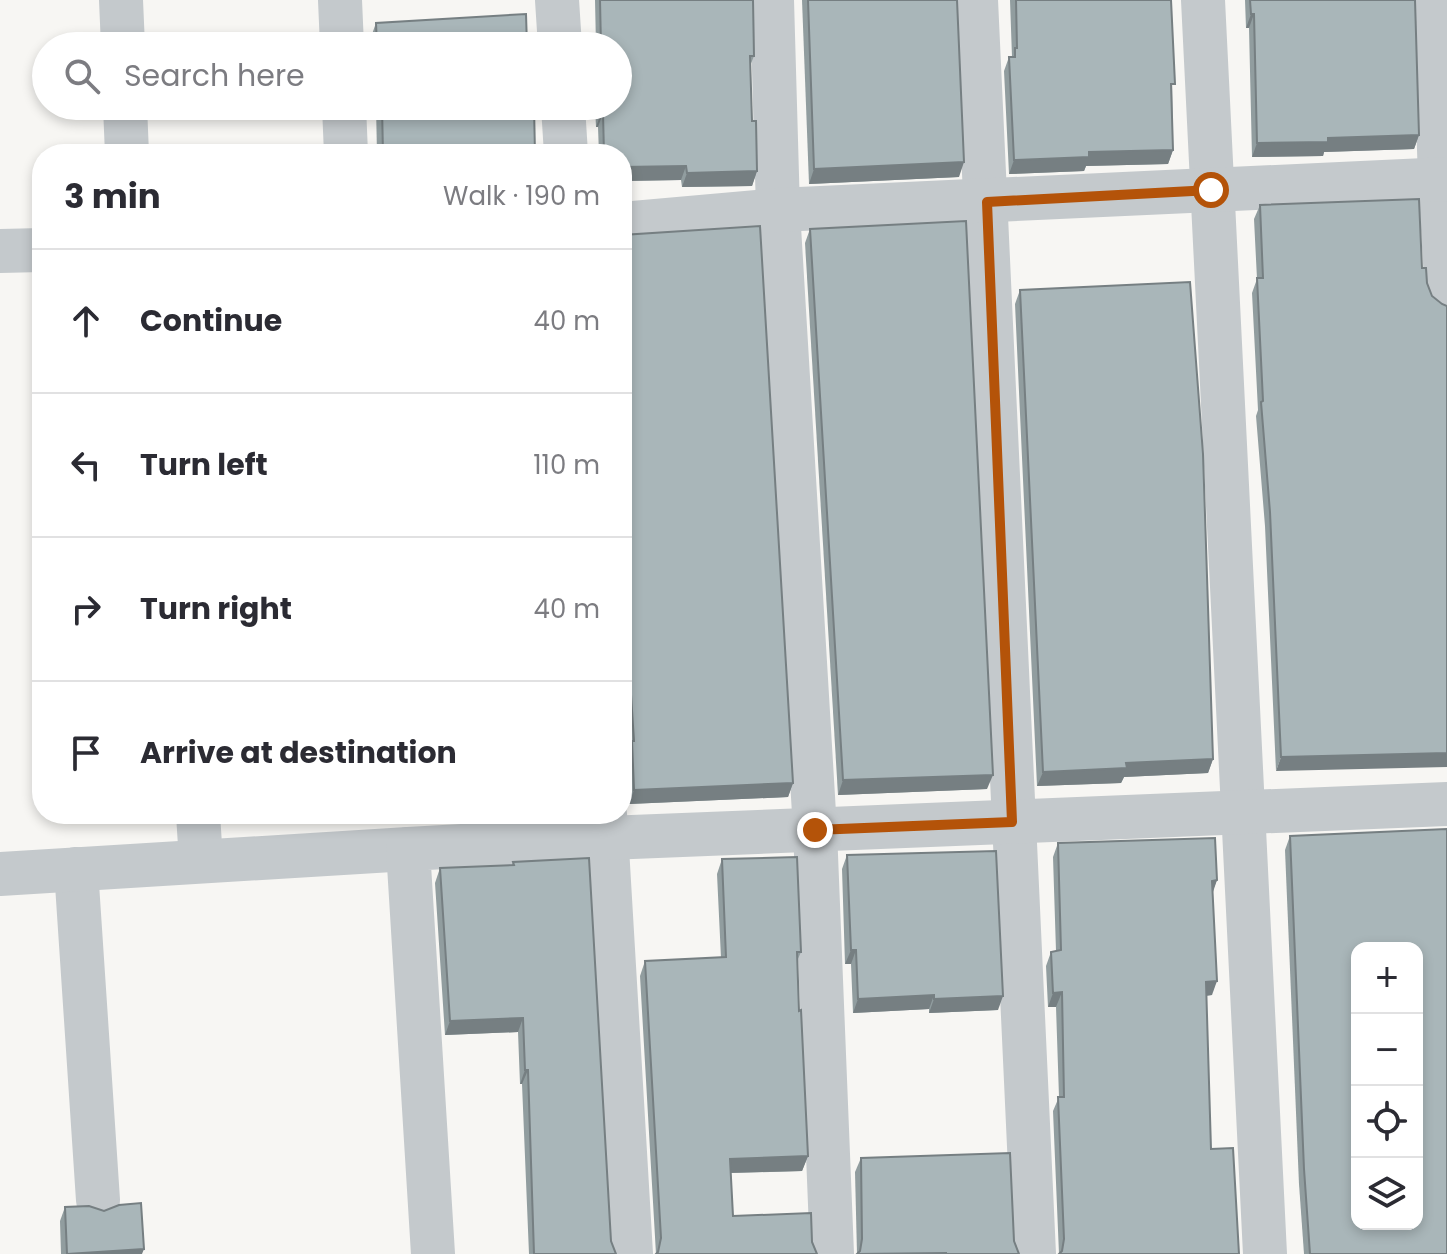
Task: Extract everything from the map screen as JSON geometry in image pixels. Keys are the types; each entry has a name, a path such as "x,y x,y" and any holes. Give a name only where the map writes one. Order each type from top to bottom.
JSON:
{"street":[{"path":"121,0 122,32"},
{"path":"340,0 341,32"},
{"path":"557,0 559,32"},
{"path":"772,0 778,210 815,830 832,1254"},
{"path":"976,0 1034,1254"},
{"path":"1203,0 1265,1254"},
{"path":"1434,0 1447,296"},
{"path":"126,120 127,144"},
{"path":"345,120 346,144"},
{"path":"564,120 565,144"},
{"path":"632,223 778,210 1443,179"},
{"path":"0,251 32,250"},
{"path":"0,874 408,849 606,826 815,830 1447,804"},
{"path":"199,824 201,861"},
{"path":"606,826 631,1254"},
{"path":"408,849 433,1254"},
{"path":"76,869 98,1200"}],"building":[{"path":"600,0 753,0 754,56 750,56 757,171 687,173 686,166 632,167 632,144 604,144 603,120 632,120 632,32 601,32"},
{"path":"808,0 957,0 964,162 814,169"},
{"path":"1016,0 1171,0 1175,84 1171,84 1173,150 1089,152 1089,157 1014,160 1009,57 1015,57 1017,48"},
{"path":"1250,0 1415,0 1419,135 1328,138 1328,142 1257,143 1254,14 1251,14"},
{"path":"526,14 527,32 376,32 376,23"},
{"path":"382,120 534,120 535,144 383,144"},
{"path":"1419,199 1422,268 1426,268 1432,296 1447,306 1447,753 1281,757 1270,512 1261,402 1257,278 1263,278 1260,205"},
{"path":"966,221 993,775 843,780 810,229"},
{"path":"760,226 793,783 634,790 632,234"},
{"path":"1190,282 1203,454 1213,759 1126,763 1127,768 1043,772 1020,290"},
{"path":"1447,829 1447,1254 1310,1254 1290,836"},
{"path":"1215,838 1217,880 1212,881 1217,981 1206,982 1211,1149 1233,1148 1239,1254 1059,1254 1064,1239 1058,1097 1064,1097 1062,992 1053,993 1051,952 1061,950 1058,843"},
{"path":"996,851 1003,996 934,999 934,995 858,999 856,950 851,950 847,855"},
{"path":"797,857 801,952 797,952 799,1011 808,1156 730,1159 733,1216 811,1213 812,1242 817,1254 656,1254 661,1238 645,961 726,957 722,859"},
{"path":"589,858 611,1241 616,1254 534,1254 528,1070 525,1070 523,1018 450,1021 440,868"},
{"path":"1010,1153 1014,1241 1019,1254 857,1254 862,1239 861,1158"},
{"path":"141,1203 144,1249 67,1254 65,1207 89,1206 104,1211 119,1205"}],"route":[{"path":"815,830 1012,822 987,202 1211,190"}]}
